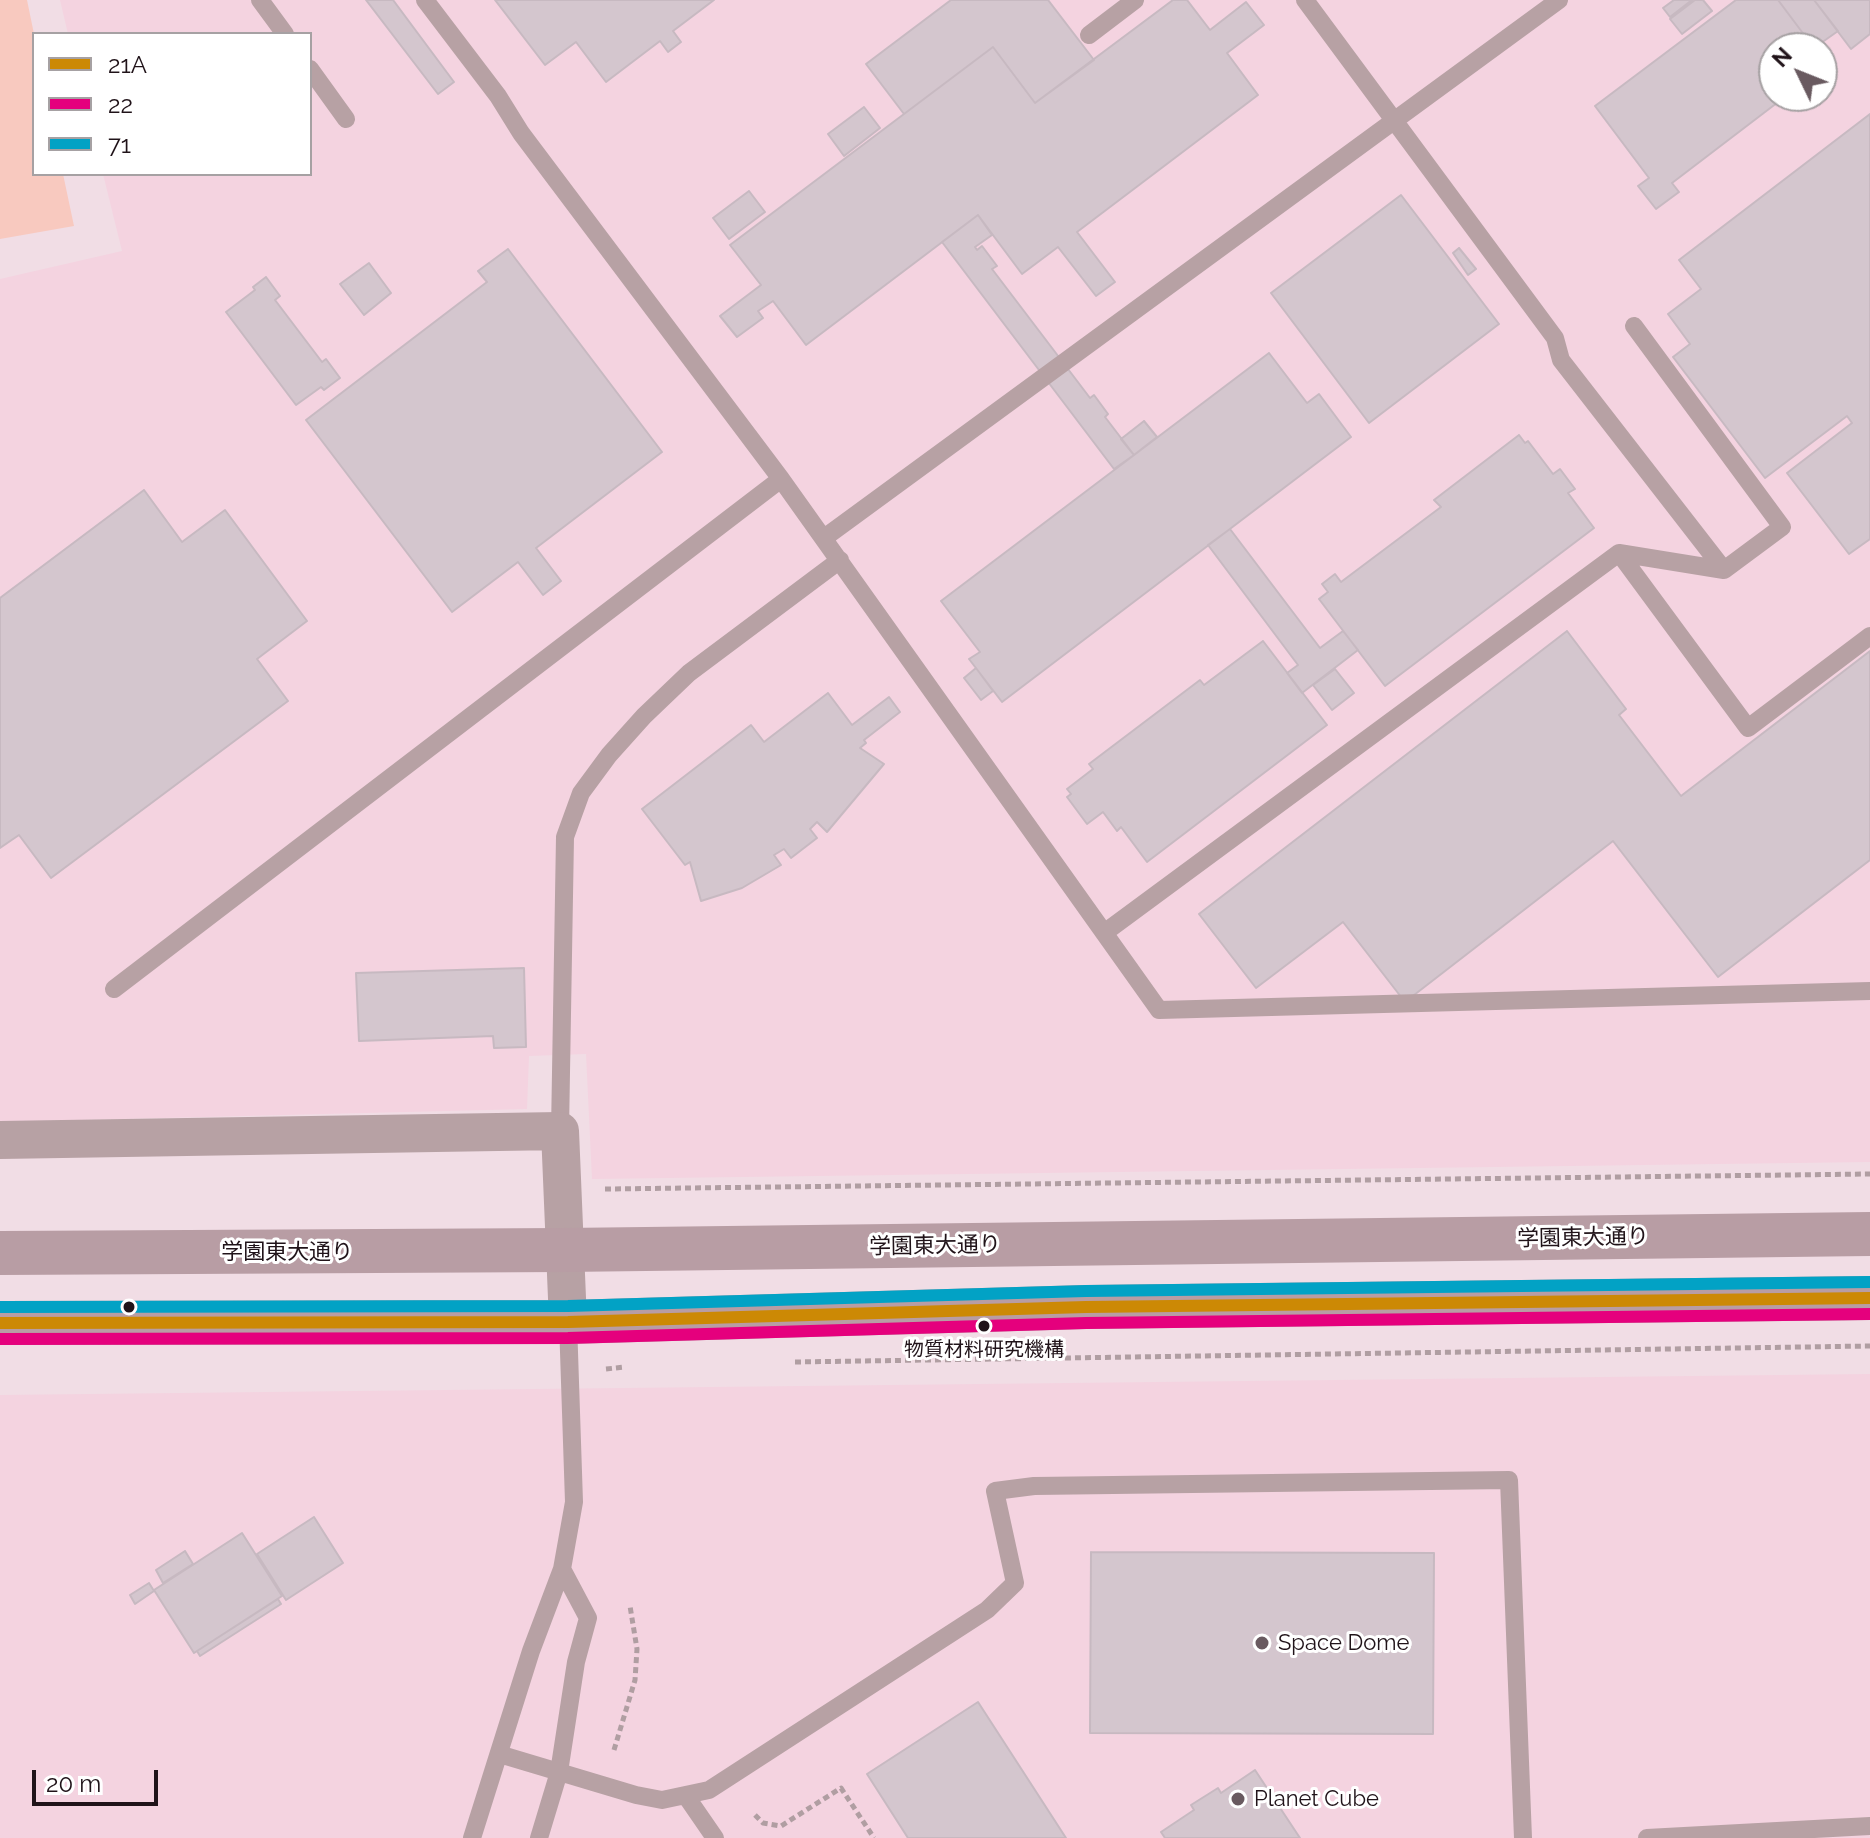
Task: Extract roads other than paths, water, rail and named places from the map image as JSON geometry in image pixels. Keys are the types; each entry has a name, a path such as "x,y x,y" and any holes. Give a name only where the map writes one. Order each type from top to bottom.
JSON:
{"main road":[{"name":"学園東大通り","path":"0,1253 564,1250 1870,1234"},
{"path":"0,1323 568,1322 1086,1307 1870,1298"}],"street":[{"path":"0,1140 560,1131 568,1322"}],"lane":[{"path":"260,0 284,32"},
{"path":"425,0 840,560 1159,1010 1870,991"},
{"path":"1089,35 1135,0"},
{"path":"1305,0 1555,338 1561,360 1724,570"},
{"path":"824,538 1559,0"},
{"path":"312,72 346,119"},
{"path":"1104,933 1619,553 1724,570 1782,527 1634,326"},
{"path":"114,989 781,479"},
{"path":"1619,553 1748,728 1870,636"},
{"path":"560,1131 565,837 581,793 644,716 689,673 840,560"},
{"path":"472,1838 531,1651 562,1569 574,1502 568,1322"},
{"path":"499,1754 662,1800 709,1790 987,1610 1015,1583 995,1491 1034,1486 1509,1480 1523,1838"},
{"path":"539,1838 559,1772 576,1662 588,1618 562,1569"},
{"path":"686,1796 715,1838"},
{"path":"1647,1838 1870,1826"}],"place":[{"name":"物質材料研究機構","path":"984,1326"},
{"name":"Space Dome","path":"1262,1643"},
{"name":"Planet Cube","path":"1238,1799"}]}
